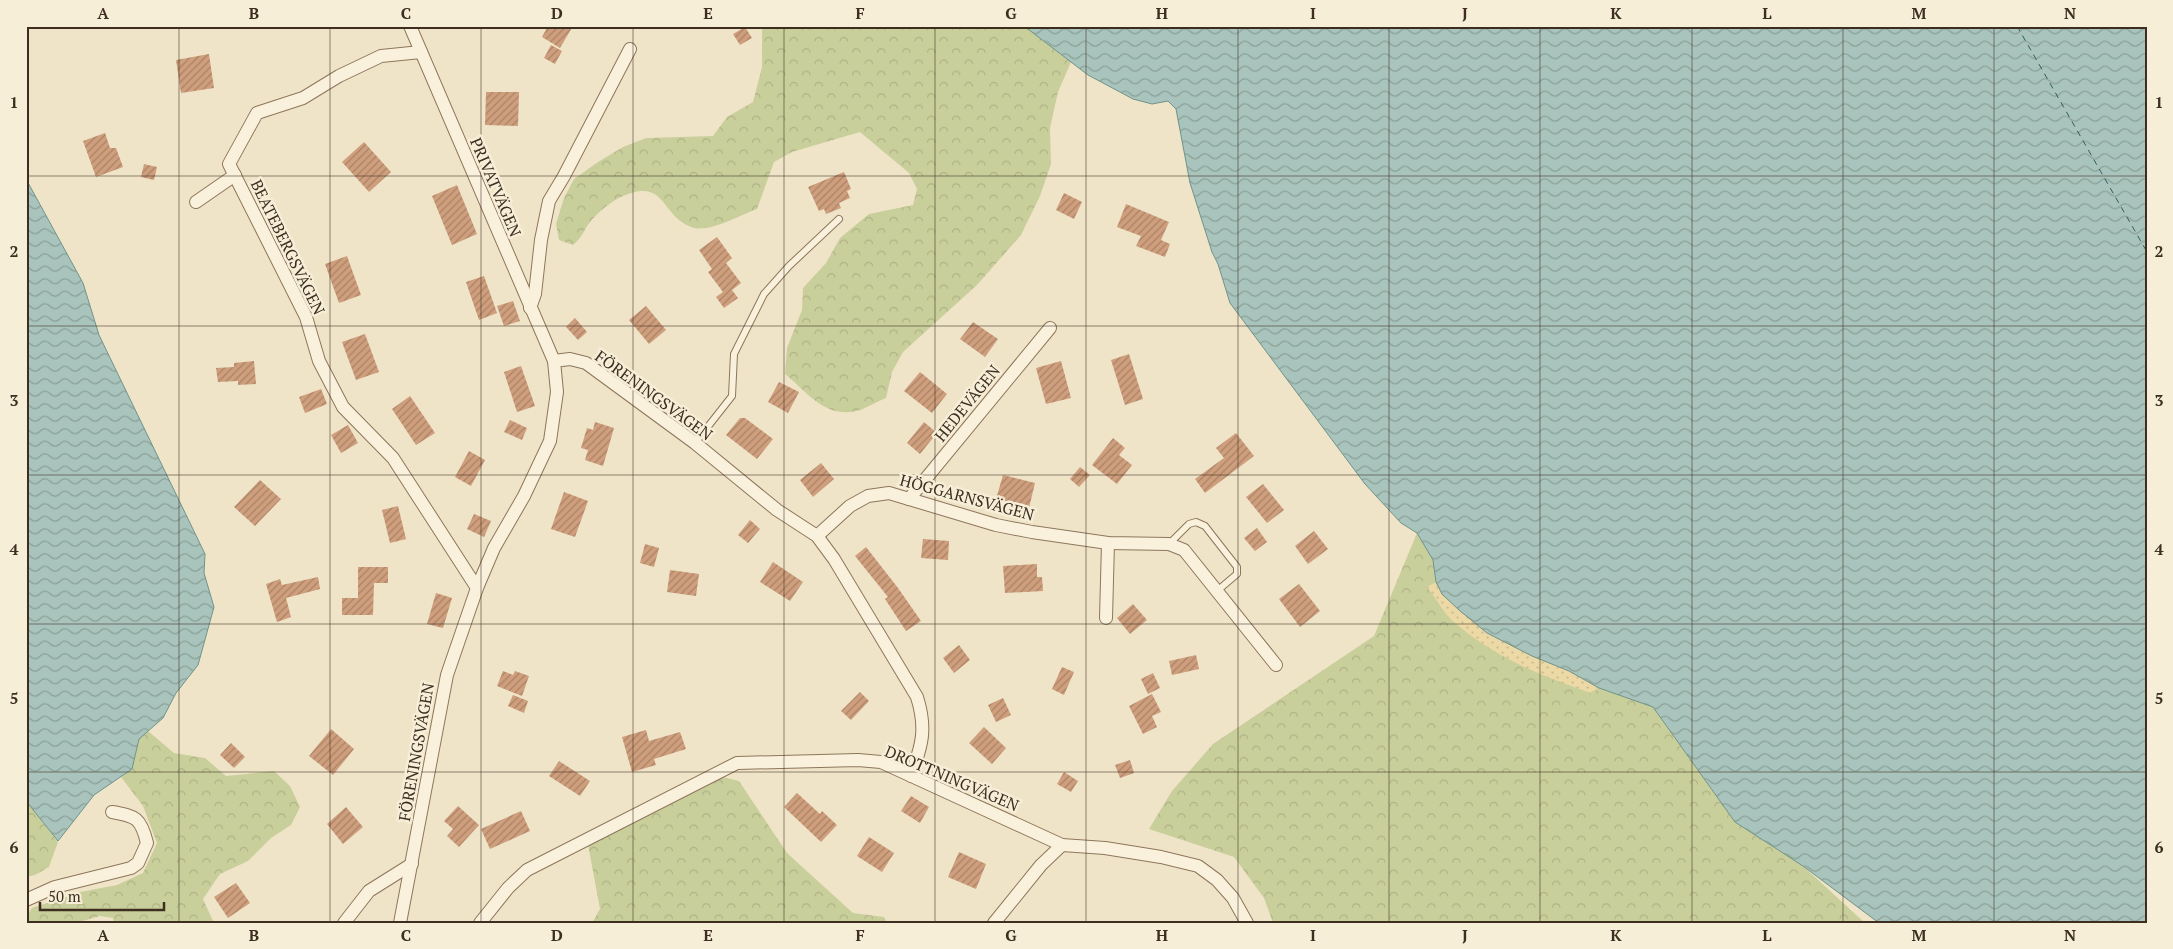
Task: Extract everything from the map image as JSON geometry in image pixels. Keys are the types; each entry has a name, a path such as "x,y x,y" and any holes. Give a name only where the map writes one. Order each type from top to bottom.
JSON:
{"street":[{"name":"PRIVATVÄGEN","path":"410,26 554,361"},
{"path":"530,308 535,294 541,240 549,200 564,176 630,49"},
{"name":"BEATEBERGSVÄGEN","path":"421,52 381,56 339,76 302,98 257,113 229,164 306,317 319,361 343,407 393,458 477,588"},
{"path":"196,202 235,175"},
{"name":"HEDEVÄGEN","path":"910,499 1050,328"},
{"name":"FÖRENINGSVÄGEN","path":"400,923 446,675 477,588 494,548 524,496 550,441 558,392 554,361 570,359 586,363 695,443 777,510 817,536 849,583 917,696 923,724 921,748 911,776"},
{"name":"HÖGGARNSVÄGEN","path":"817,536 850,506 868,496 889,493 996,525 1108,543 1169,544"},
{"path":"1106,618 1108,543"},
{"path":"1169,544 1184,550 1276,665"},
{"name":"DROTTNINGVÄGEN","path":"480,923 508,888 527,870 737,763 858,760 882,762 1062,845 1104,848 1161,857 1198,866 1217,880 1233,898 1247,923"},
{"path":"26,900 55,887 131,868 138,862 147,843 140,822 132,815 112,812"},
{"path":"994,923 1041,865 1062,845"},
{"path":"344,923 369,890 412,864"}],"lane":[{"path":"695,443 732,396 734,354 764,294 788,266 839,219"},
{"path":"1169,544 1189,524 1196,522 1205,526 1237,566 1237,574 1217,591"}],"green space":[{"path":"762,26 1024,26 1071,62 1058,92 1050,128 1051,164 1040,196 1021,235 977,285 903,352 892,372 886,398 854,412 840,412 822,405 785,374 787,348 802,310 803,288 826,263 840,238 869,214 913,205 917,189 909,173 860,132 792,152 774,162 757,209 724,223 706,228 691,227 673,214 655,194 647,191 636,192 621,197 609,204 591,221 573,245 559,240 556,224 564,198 574,179 623,147 646,138 713,136 727,117 753,102 762,67"},
{"path":"1417,533 1433,560 1436,582 1487,633 1532,656 1569,671 1599,688 1653,707 1735,822 1803,866 1865,923 1273,923 1264,898 1234,857 1149,829 1172,791 1213,744 1374,636"},
{"path":"148,731 174,753 205,758 226,776 274,771 290,786 300,807 291,825 271,838 248,861 220,874 203,899 214,923 114,923 113,918 100,916 76,923 26,923 26,917 32,908 80,892 117,885 143,873 157,843 143,806 121,777 132,769 139,739"},
{"path":"711,774 739,781 787,853 853,913 884,917 887,923 592,923 600,909 586,834"},
{"path":"26,801 58,842 49,867 35,875 26,877"}],"sand":[{"path":"1436,582 1442,595 1487,633 1532,656 1569,671 1599,688 1591,693 1555,680 1520,665 1486,646 1447,615 1427,587"}],"water":[{"path":"1024,26 2147,26 2147,923 1879,923 1803,866 1735,822 1653,707 1599,688 1569,671 1532,656 1487,633 1442,594 1436,582 1433,560 1417,533 1401,523 1365,484 1230,303 1190,183 1176,109 1168,101 1152,104 1133,99 1088,75"},
{"path":"26,179 83,283 99,335 205,554 204,573 214,607 198,665 176,693 163,718 139,739 132,769 94,795 58,841 26,801"}],"building":[{"path":"548,26 573,26 560,48 542,37"},
{"path":"745,27 752,38 740,45 733,34"},
{"path":"551,45 562,51 555,64 544,58"},
{"path":"209,54 214,88 181,93 176,60"},
{"path":"486,92 519,92 518,126 485,125"},
{"path":"105,133 110,148 116,148 123,167 96,177 83,141"},
{"path":"364,142 391,172 369,192 342,162"},
{"path":"144,164 157,167 154,180 141,177"},
{"path":"844,172 851,189 847,191 850,198 839,203 841,208 826,214 824,209 819,211 808,187"},
{"path":"457,185 477,234 452,245 432,196"},
{"path":"1064,193 1082,202 1074,219 1056,210"},
{"path":"1126,204 1169,222 1161,240 1170,244 1165,257 1136,246 1141,236 1117,227"},
{"path":"717,237 732,258 726,263 741,283 732,290 738,298 724,308 716,297 723,292 708,272 712,269 699,250"},
{"path":"347,256 361,295 339,303 325,264"},
{"path":"484,276 497,313 479,320 466,282"},
{"path":"513,301 520,321 504,326 497,306"},
{"path":"646,306 666,330 649,344 629,320"},
{"path":"575,318 587,332 578,340 566,327"},
{"path":"973,322 998,339 985,357 960,339"},
{"path":"365,334 379,372 356,380 342,342"},
{"path":"1129,354 1143,399 1125,405 1111,360"},
{"path":"254,361 256,384 238,385 238,381 218,382 216,368 234,367 234,363"},
{"path":"1061,361 1071,398 1046,404 1036,368"},
{"path":"521,366 535,406 517,412 504,372"},
{"path":"920,372 947,394 932,413 904,391"},
{"path":"779,382 799,392 788,413 768,402"},
{"path":"321,389 327,404 305,413 299,397"},
{"path":"410,396 435,433 416,445 392,409"},
{"path":"740,418 745,418 773,439 757,459 726,435"},
{"path":"510,420 527,428 522,440 504,432"},
{"path":"595,422 614,428 603,466 585,460 588,450 581,448 587,428 593,430"},
{"path":"924,422 937,433 920,454 907,443"},
{"path":"348,425 358,443 341,453 331,435"},
{"path":"1236,433 1254,456 1205,493 1195,479 1224,458 1216,448"},
{"path":"1113,438 1125,448 1119,455 1132,465 1117,484 1092,465"},
{"path":"469,451 485,460 471,486 455,477"},
{"path":"821,463 834,479 813,497 800,480"},
{"path":"1080,467 1090,475 1079,487 1070,479"},
{"path":"1003,475 1035,483 1029,508 996,499"},
{"path":"260,480 281,499 255,526 234,507"},
{"path":"1263,484 1284,510 1267,523 1246,497"},
{"path":"564,492 588,501 575,537 551,529"},
{"path":"398,506 406,539 390,543 382,510"},
{"path":"474,514 491,521 484,537 467,529"},
{"path":"750,520 760,529 748,543 738,535"},
{"path":"1257,528 1267,542 1255,551 1244,538"},
{"path":"1314,531 1328,549 1308,564 1295,546"},
{"path":"923,539 949,541 948,560 921,558"},
{"path":"645,544 659,548 654,567 640,563"},
{"path":"866,547 921,621 906,631 885,599 888,597 855,556"},
{"path":"773,562 803,582 790,601 760,582"},
{"path":"1037,564 1037,577 1042,577 1043,591 1005,593 1003,566"},
{"path":"358,567 388,567 388,583 374,583 373,615 342,615 342,598 358,598"},
{"path":"670,570 699,574 696,596 667,592"},
{"path":"318,577 320,589 286,598 291,617 277,622 266,584 280,579 282,585"},
{"path":"1299,584 1320,611 1300,627 1279,599"},
{"path":"436,593 452,598 443,628 427,624"},
{"path":"1133,604 1147,620 1130,634 1117,618"},
{"path":"959,645 970,660 954,673 943,658"},
{"path":"1196,655 1199,669 1172,675 1169,661"},
{"path":"1062,667 1074,672 1064,695 1052,689"},
{"path":"503,671 513,675 515,671 529,676 522,696 497,686"},
{"path":"1153,673 1160,688 1148,694 1141,679"},
{"path":"860,692 869,701 851,720 841,711"},
{"path":"1152,694 1161,712 1152,716 1157,727 1143,734 1129,706"},
{"path":"513,695 528,701 524,713 508,706"},
{"path":"1003,698 1011,715 996,722 988,705"},
{"path":"984,727 1006,748 992,764 969,743"},
{"path":"331,729 354,749 333,775 309,756"},
{"path":"646,730 649,741 680,732 686,749 654,759 656,765 632,772 622,737"},
{"path":"231,743 245,757 234,768 220,755"},
{"path":"1130,760 1134,773 1120,778 1115,765"},
{"path":"559,761 590,781 580,796 549,776"},
{"path":"1064,772 1078,781 1071,792 1057,784"},
{"path":"797,793 820,814 822,811 837,825 821,842 784,807"},
{"path":"911,796 929,807 920,823 901,811"},
{"path":"458,806 479,825 459,847 447,836 453,829 444,821"},
{"path":"346,807 363,827 343,844 327,824"},
{"path":"521,811 530,831 490,849 481,829"},
{"path":"869,837 894,853 882,872 857,856"},
{"path":"959,852 986,864 976,889 948,877"},
{"path":"236,883 250,903 228,918 214,897"}],"ferry route":[{"path":"2017,26 2147,252"}]}
